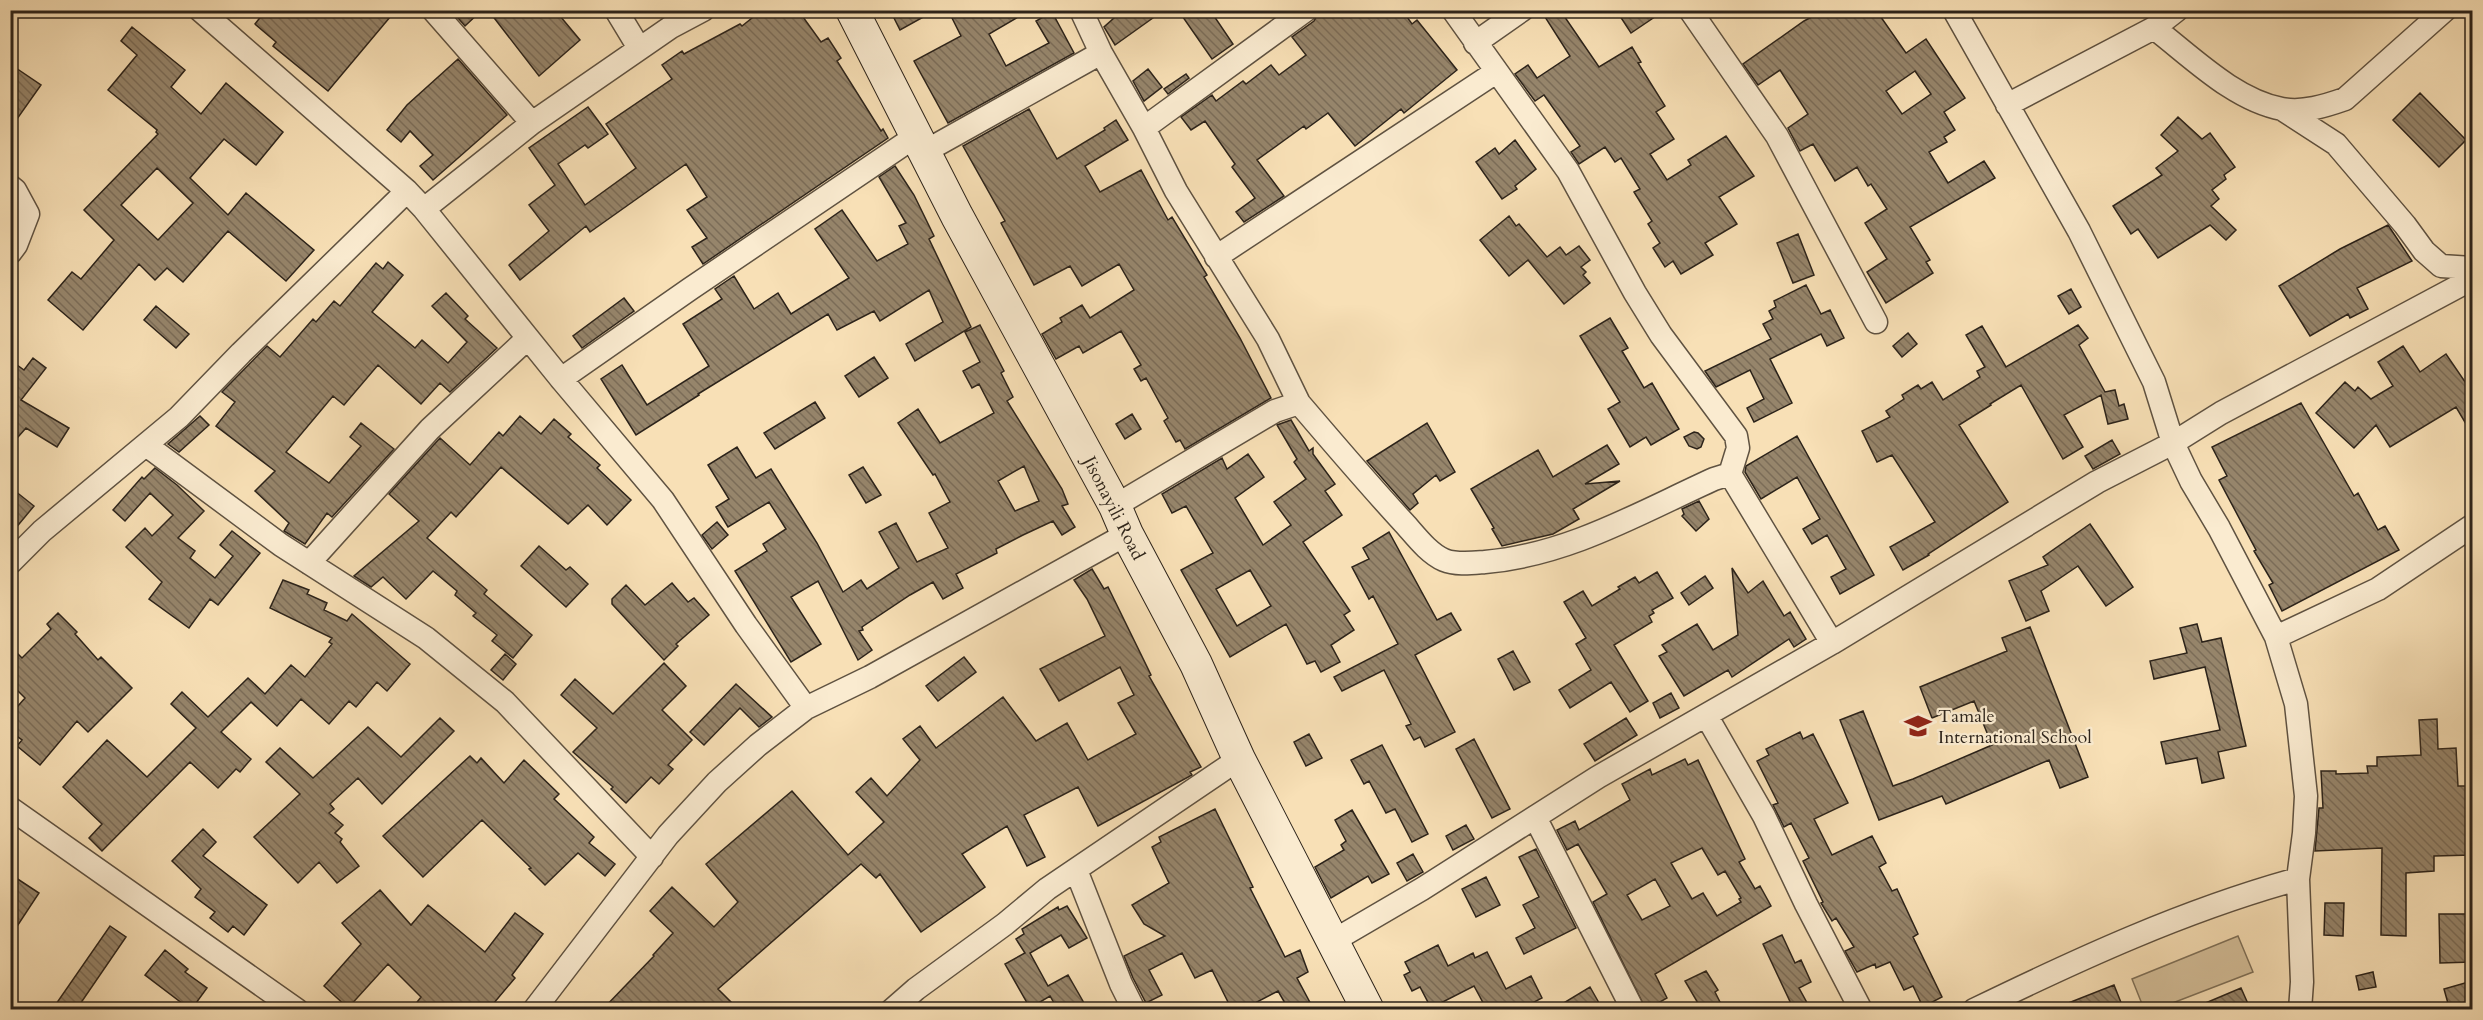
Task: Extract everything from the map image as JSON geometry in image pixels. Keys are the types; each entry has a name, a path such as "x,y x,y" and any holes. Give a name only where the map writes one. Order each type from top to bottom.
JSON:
{"street":[{"path":"200,10 407,191 423,209 663,500 746,625 806,708"},
{"path":"433,10 532,123"},
{"path":"616,10 639,48"},
{"path":"423,209 532,123 639,48 703,10"},
{"name":"Jisonayili Road","path":"852,10 920,144 1196,664 1239,759 1368,1010"},
{"path":"1081,10 1101,53 1144,128 1176,192 1268,339 1299,403 1370,487 1426,546 1444,560 1466,563 1508,560 1543,553 1584,540 1704,483 1730,474"},
{"path":"1144,128 1306,10"},
{"path":"1453,10 1568,171 1635,293 1661,335 1736,436 1738,448 1730,474 1832,644"},
{"path":"1476,43 1522,10"},
{"path":"1690,10 1777,136 1876,322"},
{"path":"1954,10 2079,231 2154,382 2173,443 2191,481 2219,528 2276,637 2296,704 2306,796 2298,879 2301,1010"},
{"path":"2007,105 2154,28 2177,10"},
{"path":"2282,109 2313,108 2345,99 2445,10"},
{"path":"2154,28 2244,94 2282,109 2336,144 2440,266 2472,268"},
{"path":"561,379 690,289 920,144 1101,53"},
{"path":"1216,257 1496,72"},
{"path":"10,186 15,190 28,214 16,245 10,253"},
{"path":"10,563 42,531 179,417 241,353 407,191"},
{"path":"1333,941 1422,889 1598,777 1832,644 2097,482 2173,443 2221,413 2472,279"},
{"path":"309,563 430,429 528,338"},
{"path":"534,1010 668,835 717,782 758,745 806,708 870,677 1121,520 1275,411 1299,403"},
{"path":"146,445 309,563 426,638 505,702 652,857"},
{"path":"2276,637 2378,589 2472,526"},
{"path":"1706,715 1764,816 1861,1010"},
{"path":"892,1010 1047,889 1239,759"},
{"path":"10,808 297,1010"},
{"path":"1535,817 1633,1010"},
{"path":"1076,870 1121,984 1134,1010"},
{"path":"1974,1010 2182,917 2243,894 2298,879"}],"shaded area":[{"path":"2238,936 2253,972 2157,1009 2144,1009 2132,979"}],"building":[{"path":"266,10 396,10 328,91 273,46 276,42 255,24"},
{"path":"451,10 482,10 465,26"},
{"path":"488,10 555,10 580,40 539,76"},
{"path":"762,10 798,10 821,42 828,38 841,58 837,61 881,131 883,129 888,138 703,264 692,247 707,238 687,210 707,197 686,164 590,232 586,226 520,280 509,265 549,231 529,205 555,185 529,148 588,107 608,134 588,148 585,145 558,164 585,205 636,168 606,124 672,79 662,65 682,51 684,54 740,24 742,26"},
{"path":"890,10 936,10 900,30"},
{"path":"948,10 1030,10 989,34 1006,66 1049,43 1036,21 1052,12 1074,53 948,123 914,61 961,36"},
{"path":"1123,10 1164,10 1115,45 1104,27"},
{"path":"1178,10 1210,10 1233,44 1212,59"},
{"path":"1320,10 1402,10 1412,24 1417,20 1457,70 1404,113 1401,109 1355,146 1328,113 1306,129 1304,126 1257,160 1284,196 1244,222 1236,212 1255,198 1232,167 1235,164 1205,121 1191,130 1181,117 1212,95 1216,101 1243,81 1246,84 1271,65 1279,75 1306,55 1292,37 1314,21"},
{"path":"1554,10 1560,10 1599,67 1632,47 1641,62 1638,63 1665,106 1656,112 1674,139 1650,154 1667,180 1691,165 1688,160 1726,136 1754,176 1719,197 1737,224 1705,243 1713,255 1681,274 1673,261 1665,267 1653,248 1660,243 1648,224 1652,221 1634,192 1640,189 1621,158 1615,162 1605,147 1579,164 1571,152 1580,146 1544,95 1535,101 1515,74 1528,65 1537,78 1570,56 1545,17"},
{"path":"1616,10 1665,10 1631,33"},
{"path":"1825,10 1876,10 1906,53 1926,39 1965,98 1944,112 1955,130 1944,137 1947,142 1929,152 1948,183 1984,161 1995,178 1910,227 1930,260 1926,262 1933,273 1886,303 1867,272 1887,259 1865,223 1887,209 1871,184 1868,186 1857,167 1835,181 1813,144 1800,151 1788,128 1808,114 1780,70 1758,85 1743,64 1804,21","holes":["1915,71 1931,94 1902,114 1886,91"]},
{"path":"132,27 185,70 171,87 201,114 226,83 283,132 256,165 224,139 190,178 228,215 246,193 314,250 286,281 228,231 183,282 167,268 155,280 139,264 83,330 48,300 72,272 81,279 114,240 84,210 158,134 157,130 108,90 137,55 121,41","holes":["157,168 193,203 158,240 121,205"]},
{"path":"458,59 507,115 433,180 420,166 433,155 410,131 401,142 387,130 407,105"},
{"path":"10,64 41,85 10,129"},
{"path":"1148,69 1162,87 1144,101 1133,81"},
{"path":"1186,74 1189,78 1168,94 1164,89"},
{"path":"2420,93 2466,140 2439,167 2393,120"},
{"path":"1029,109 1057,159 1105,130 1104,128 1116,120 1128,140 1085,166 1100,192 1141,170 1168,220 1172,217 1207,275 1204,277 1240,338 1271,398 1185,449 1180,440 1176,442 1164,421 1168,418 1146,378 1141,381 1134,369 1141,365 1121,331 1083,353 1079,346 1056,359 1042,334 1062,322 1060,318 1082,305 1090,318 1134,290 1119,264 1082,286 1070,266 1034,285 1001,223 1005,221 963,146"},
{"path":"2178,117 2202,139 2210,133 2235,167 2224,175 2226,179 2212,190 2219,199 2211,206 2236,230 2226,240 2210,225 2158,258 2138,229 2131,234 2113,206 2162,175 2156,168 2178,151 2161,135"},
{"path":"1515,140 1536,169 1515,186 1517,189 1502,199 1476,162 1495,148 1499,154"},
{"path":"895,166 914,195 934,236 929,239 971,327 915,361 906,344 943,322 929,290 880,321 874,311 837,330 828,314 636,435 601,379 622,365 647,405 709,366 683,324 722,299 715,289 734,276 754,309 778,293 791,314 849,278 815,229 842,210 877,261 908,244 899,226 906,223 879,177"},
{"path":"1509,216 1516,226 1519,224 1547,257 1560,247 1566,255 1579,246 1590,260 1581,267 1586,272 1583,275 1590,283 1564,304 1528,260 1509,276 1480,240"},
{"path":"2388,225 2412,261 2357,288 2368,309 2350,318 2348,314 2310,336 2279,286 2340,249"},
{"path":"1798,234 1814,275 1793,283 1777,243"},
{"path":"388,262 403,275 372,312 415,348 422,340 448,363 467,342 432,306 446,293 468,316 465,319 497,348 450,392 440,383 421,404 378,365 344,405 333,396 286,452 329,483 361,446 350,437 361,423 394,449 332,517 327,513 305,544 284,531 289,523 255,491 275,471 216,426 235,402 222,392 267,346 280,357 313,319 316,322 334,301 340,306 376,263 383,269"},
{"path":"1806,285 1821,314 1830,310 1844,338 1827,346 1821,334 1770,359 1792,403 1754,422 1747,408 1764,399 1750,370 1716,387 1705,371 1771,339 1763,324 1773,319 1769,311 1776,307 1774,301"},
{"path":"2071,289 2081,307 2069,314 2058,296"},
{"path":"624,298 634,311 582,348 573,336"},
{"path":"156,306 189,334 176,348 144,320"},
{"path":"1610,318 1628,348 1622,351 1644,388 1652,383 1679,429 1651,445 1646,437 1630,447 1608,409 1620,402 1580,336"},
{"path":"980,325 1004,371 1001,373 1013,397 1007,401 1062,489 1068,504 1062,506 1075,527 1062,535 1053,521 996,549 997,553 956,574 963,588 943,599 933,582 910,595 862,627 863,630 859,631 872,650 858,660 818,581 791,597 821,644 791,662 735,571 767,551 763,544 786,529 769,502 728,527 716,507 729,499 708,465 737,447 756,478 771,469 817,543 843,592 861,580 867,589 899,568 879,532 896,523 917,562 948,548 929,513 950,502 935,474 933,475 898,423 918,409 940,443 994,413 979,384 972,388 963,371 980,362 965,332","holes":["1024,466 1039,501 1015,511 998,481"]},
{"path":"2078,325 2088,338 2079,345 2105,392 2115,390 2119,406 2124,404 2128,419 2108,424 2101,395 2064,415 2083,447 2063,459 2021,385 1990,404 1959,425 2008,502 1903,570 1890,547 1935,522 1892,455 1877,462 1862,431 1890,417 1886,411 1904,399 1902,395 1918,385 1921,389 1932,382 1943,400 1980,377 1977,371 1985,367 1966,335 1982,326 2006,367"},
{"path":"1908,333 1917,344 1902,357 1893,346"},
{"path":"2403,346 2420,372 2446,354 2472,392 2472,434 2456,407 2390,447 2376,425 2354,448 2316,413 2345,382 2355,391 2358,387 2371,399 2393,386 2378,362"},
{"path":"874,357 888,378 859,397 845,376"},
{"path":"33,358 46,368 21,400 69,428 57,447 26,428 10,446 10,360 24,370"},
{"path":"815,402 825,418 775,449 764,433"},
{"path":"2301,403 2354,496 2358,493 2378,530 2385,526 2399,550 2282,611 2269,585 2273,583 2254,551 2256,550 2219,480 2227,476 2212,447"},
{"path":"1132,414 1141,429 1125,439 1116,424"},
{"path":"200,416 209,425 179,452 168,444"},
{"path":"520,416 541,434 554,419 571,434 568,437 600,465 597,468 631,500 607,525 588,505 568,524 501,467 456,517 451,512 427,538 487,590 484,594 532,635 513,658 492,641 497,635 473,616 476,613 455,595 457,591 433,571 406,599 383,577 371,587 354,576 419,521 389,494 440,438 470,465 499,432 503,436"},
{"path":"1291,420 1309,451 1313,448 1313,454 1335,484 1325,491 1342,515 1303,542 1350,611 1344,615 1354,630 1331,645 1340,662 1321,672 1315,661 1307,664 1286,624 1230,657 1181,570 1213,553 1186,506 1172,513 1162,494 1222,458 1227,469 1248,454 1264,477 1235,498 1263,545 1291,525 1274,502 1306,479 1294,462 1297,459 1277,425","holes":["1250,570 1271,606 1237,626 1216,589"]},
{"path":"1427,423 1455,472 1440,481 1436,475 1413,494 1418,503 1410,510 1367,461"},
{"path":"1694,432 1704,439 1701,447 1697,449 1689,446 1684,437"},
{"path":"1797,436 1874,575 1840,594 1831,577 1846,569 1827,535 1812,544 1803,529 1820,519 1797,477 1761,499 1745,472 1746,466"},
{"path":"2112,440 2120,454 2093,469 2085,456"},
{"path":"1607,445 1619,464 1585,484 1620,481 1573,509 1579,519 1553,534 1502,546 1471,489 1538,450 1553,477"},
{"path":"863,467 881,495 866,503 849,475"},
{"path":"155,468 204,511 178,538 195,551 190,558 215,578 233,556 220,545 232,531 260,553 218,605 210,599 189,628 149,599 162,582 126,547 145,528 152,536 173,515 150,493 125,521 113,510 142,477 144,479"},
{"path":"10,487 34,506 10,535"},
{"path":"1699,501 1709,519 1696,531 1682,516 1684,514 1682,509"},
{"path":"717,522 728,535 712,549 702,535"},
{"path":"2090,524 2133,587 2106,606 2078,566 2041,591 2049,611 2026,621 2009,581 2048,565 2043,557"},
{"path":"1389,532 1437,620 1451,613 1461,630 1415,655 1455,732 1425,747 1420,737 1414,740 1406,726 1411,724 1384,670 1342,691 1334,677 1398,644 1373,596 1369,599 1352,567 1369,559 1363,548"},
{"path":"539,546 566,570 570,567 588,584 566,607 521,566"},
{"path":"1732,568 1748,593 1763,581 1784,616 1790,612 1806,639 1794,647 1789,639 1732,677 1728,670 1684,696 1659,656 1667,652 1662,645 1697,624 1713,650 1738,635"},
{"path":"1092,569 1104,589 1108,587 1151,675 1149,676 1201,767 1190,772 1192,775 1098,826 1078,787 1024,815 1045,857 1027,866 1007,826 962,854 985,887 921,932 880,874 876,878 861,864 718,989 739,1010 602,1010 673,933 650,911 672,887 714,927 738,902 706,864 792,791 848,855 884,822 856,792 871,778 887,796 920,760 903,739 920,726 936,748 1003,697 1036,741 1067,723 1088,760 1136,734 1118,703 1134,695 1120,667 1059,701 1040,669 1105,636 1087,599 1074,580"},
{"path":"1657,572 1673,598 1652,610 1654,613 1649,616 1652,622 1614,645 1648,701 1630,712 1611,682 1570,708 1559,690 1591,670 1576,644 1586,638 1564,602 1583,591 1592,606 1635,577 1639,583"},
{"path":"1705,576 1713,588 1689,605 1681,593"},
{"path":"283,580 309,590 307,594 327,603 324,610 347,621 352,614 410,664 387,691 377,682 356,707 349,701 329,724 301,699 277,726 251,702 221,732 251,759 240,772 236,769 218,788 190,762 102,851 89,838 102,824 63,787 107,740 147,777 196,728 171,704 182,692 208,717 248,678 265,694 291,665 305,677 332,644 329,642 332,638 270,608"},
{"path":"672,583 688,602 694,598 709,615 676,644 678,646 664,660 612,604 612,599 626,585 645,605"},
{"path":"58,613 77,632 75,634 98,660 101,657 132,688 88,732 77,721 40,765 17,746 22,740 10,731 10,715 25,698 10,683 10,646 22,658 51,629 47,624"},
{"path":"2197,624 2202,642 2221,638 2246,746 2218,752 2224,778 2202,783 2197,758 2166,764 2161,742 2220,730 2205,667 2154,679 2150,661 2187,653 2180,628"},
{"path":"2030,627 2088,777 2060,788 2049,760 1946,804 1942,796 1879,820 1840,720 1863,711 1893,786 1992,745 1974,701 1932,718 1920,687 2007,651 2002,638"},
{"path":"1513,651 1530,682 1514,690 1498,659"},
{"path":"505,654 516,664 503,680 491,670"},
{"path":"964,657 976,672 938,701 926,686"},
{"path":"664,663 686,686 662,710 692,740 668,765 673,769 659,784 651,777 626,803 611,789 613,787 573,752 597,728 561,695 575,679 613,714"},
{"path":"736,684 772,717 759,727 740,708 704,745 690,732"},
{"path":"1671,693 1679,708 1660,718 1653,703"},
{"path":"440,718 454,731 382,804 358,778 330,804 334,809 329,813 343,825 335,833 342,839 340,842 359,866 337,883 319,862 298,883 254,837 300,794 266,762 280,748 313,778 368,727 401,757"},
{"path":"1626,718 1637,735 1595,761 1584,744"},
{"path":"2437,719 2438,749 2456,748 2458,786 2472,786 2472,855 2434,856 2434,871 2406,873 2406,936 2381,935 2382,848 2315,851 2319,808 2323,808 2321,771 2336,771 2336,774 2368,773 2367,766 2377,766 2377,757 2421,755 2419,720"},
{"path":"1800,732 1803,739 1813,734 1848,803 1814,819 1832,855 1872,836 1886,863 1879,867 1892,891 1897,889 1918,934 1913,937 1942,997 1923,1007 1913,986 1904,990 1890,962 1876,968 1875,964 1857,972 1845,951 1854,947 1836,918 1832,921 1821,903 1823,902 1803,861 1809,858 1791,823 1784,827 1773,805 1778,803 1757,761 1769,755 1766,749"},
{"path":"1309,734 1322,758 1306,766 1294,742"},
{"path":"1474,739 1510,809 1492,818 1456,749"},
{"path":"1382,745 1428,834 1412,842 1395,809 1386,813 1369,781 1364,784 1351,760"},
{"path":"470,756 477,763 481,758 504,783 524,760 559,794 554,799 594,837 589,843 615,864 605,876 578,853 545,885 482,820 423,877 383,836"},
{"path":"1685,759 1688,765 1698,760 1745,859 1739,862 1755,889 1760,886 1771,906 1655,974 1667,998 1646,1010 1593,902 1607,894 1578,844 1567,850 1557,830 1575,821 1579,830 1630,800 1622,784 1650,769 1652,775","holes":["1702,848 1718,875 1725,871 1741,898 1739,899 1741,902 1717,916 1703,893 1692,899 1671,863","1655,879 1670,906 1642,920 1627,895"]},
{"path":"1215,809 1253,887 1250,888 1285,957 1300,950 1308,972 1297,978 1314,1010 1289,1010 1278,991 1253,1004 1256,1010 1232,1010 1212,970 1195,978 1182,953 1149,970 1162,995 1146,1003 1133,978 1124,956 1165,936 1144,924 1132,905 1169,883 1152,847 1161,842 1159,837"},
{"path":"1352,810 1389,874 1372,883 1368,876 1331,898 1315,867 1344,850 1341,845 1346,841 1335,820"},
{"path":"1466,825 1474,839 1453,850 1446,836"},
{"path":"203,829 216,842 203,856 267,905 244,935 233,926 228,932 210,918 215,912 195,897 201,889 172,861"},
{"path":"1536,849 1576,928 1524,954 1516,938 1535,928 1523,905 1539,897 1519,857"},
{"path":"1413,854 1423,872 1407,881 1397,863"},
{"path":"10,874 39,893 10,937"},
{"path":"1486,877 1500,905 1476,917 1462,889"},
{"path":"380,890 411,925 428,905 485,952 515,913 543,934 512,975 515,978 488,1010 411,1010 421,997 388,964 348,1008 324,986 361,944 342,923"},
{"path":"2325,903 2344,903 2343,936 2324,935"},
{"path":"1067,906 1087,938 1069,948 1061,935 1030,953 1048,986 1068,975 1088,1010 1058,1010 1050,996 1030,1008 1005,964 1025,953 1016,939 1024,934 1022,929 1058,907 1059,910"},
{"path":"2439,914 2472,914 2472,962 2440,963"},
{"path":"110,926 126,937 76,1010 65,1010 56,1004"},
{"path":"1782,935 1795,963 1801,960 1811,982 1799,988 1811,1010 1794,1010 1763,944"},
{"path":"1438,945 1448,966 1473,953 1475,958 1487,952 1506,989 1531,976 1542,998 1519,1010 1487,1010 1474,986 1431,1008 1420,987 1412,991 1404,975 1410,972 1405,962"},
{"path":"165,950 188,969 185,972 207,988 191,1010 145,975"},
{"path":"1706,971 1718,990 1715,992 1724,1010 1702,1010 1685,981"},
{"path":"2373,972 2376,987 2359,990 2356,976"},
{"path":"2472,981 2472,1000 2449,1007 2444,989"},
{"path":"2114,985 2124,1010 2053,1010 2053,1009"},
{"path":"1590,987 1603,1010 1552,1010"},
{"path":"2241,988 2249,1006 2238,1010 2189,1010"}],"place":[{"name":"Tamale International School","path":"1918,726"}]}
